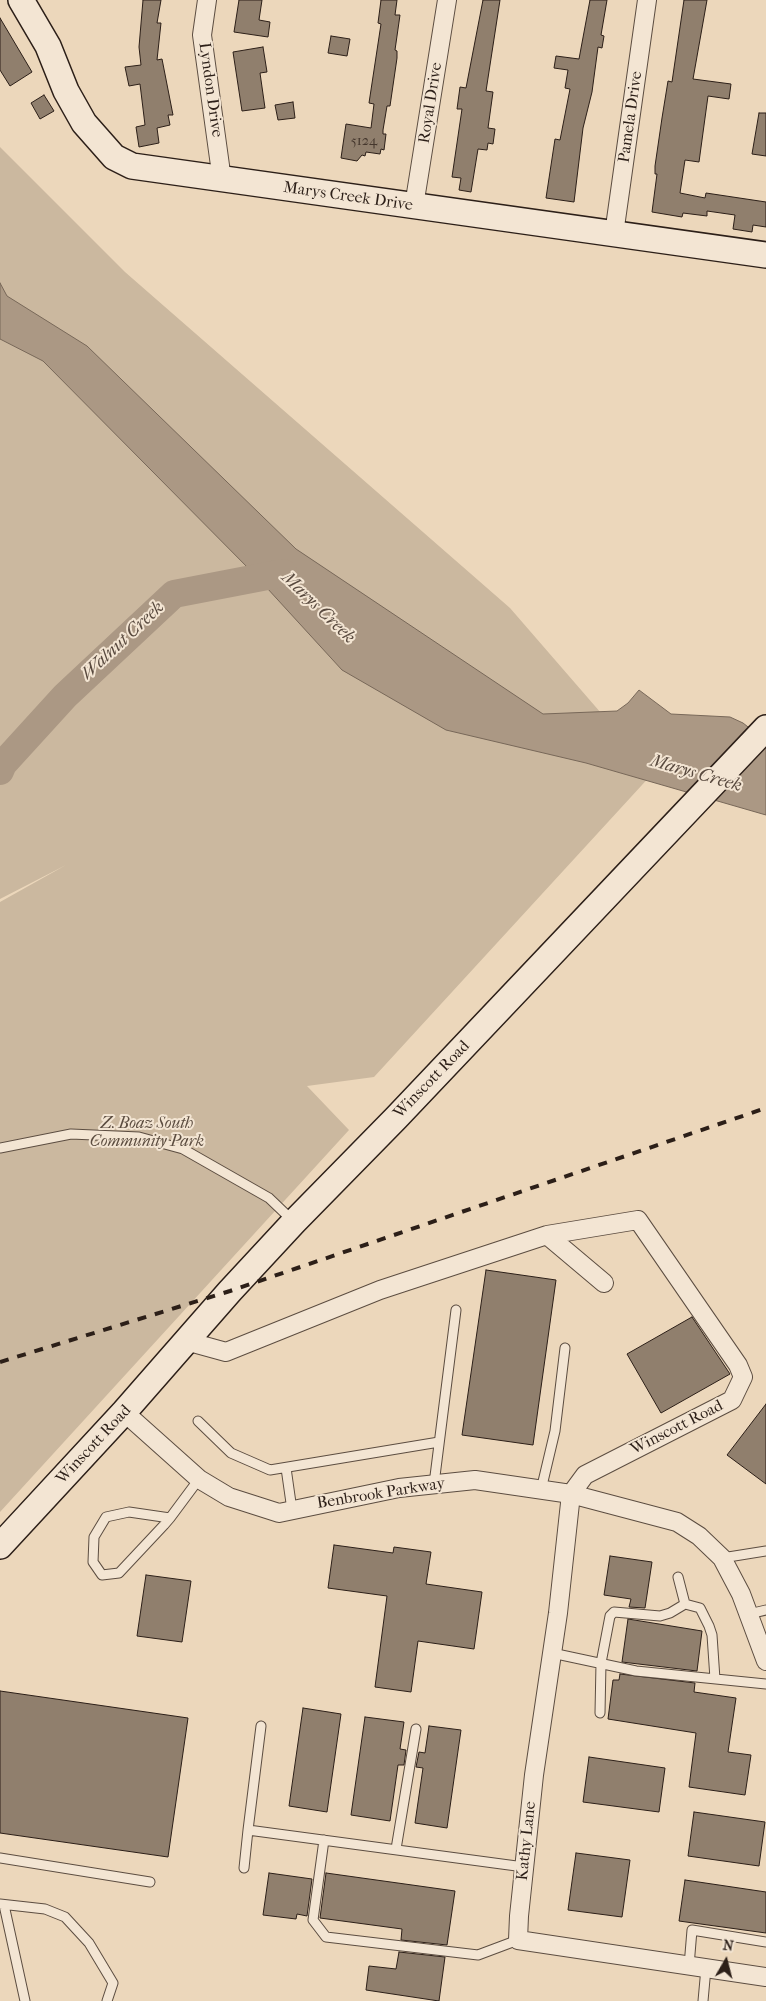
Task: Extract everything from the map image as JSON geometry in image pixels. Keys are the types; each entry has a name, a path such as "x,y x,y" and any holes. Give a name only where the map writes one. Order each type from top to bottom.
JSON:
{"main road":[{"name":"Marys Creek Drive","path":"21,0 48,46 66,90 84,123 114,157 132,166 766,255"},
{"name":"Winscott Road","path":"0,1546 124,1412 294,1222 403,1111 766,728"}],"street":[{"name":"Lyndon Drive","path":"208,0 202,35 222,180"},
{"name":"Royal Drive","path":"414,206 447,0"},
{"name":"Pamela Drive","path":"614,234 647,0"},
{"name":"Winscott Road","path":"186,1341 226,1352 380,1290 547,1235 638,1220 738,1364 742,1377 732,1400 585,1475 571,1494"},
{"path":"547,1235 604,1283"},
{"name":"Benbrook Parkway","path":"124,1412 199,1478 229,1497 278,1513 351,1500 399,1488 475,1480 571,1494 677,1522 700,1536 722,1558 741,1594 766,1661"},
{"name":"Kathy Lane","path":"518,1940 534,1775 552,1653 571,1494"},
{"path":"518,1940 766,1977"}],"lane":[{"path":"0,1148 71,1134 139,1137 191,1154 269,1198 294,1222"},
{"path":"434,1484 456,1310"},
{"path":"541,1490 554,1431 565,1348"},
{"path":"198,1421 231,1453 270,1470 439,1442"},
{"path":"286,1468 292,1510"},
{"path":"170,1518 129,1512 106,1517 94,1537 93,1562 102,1575 119,1573 170,1518 199,1478"},
{"path":"722,1558 766,1551"},
{"path":"678,1577 685,1604"},
{"path":"600,1713 601,1663 610,1616 614,1612 660,1616 670,1613 685,1604 700,1608 712,1635 715,1678"},
{"path":"749,1614 766,1610"},
{"path":"552,1653 636,1671 766,1684"},
{"path":"244,1868 261,1726"},
{"path":"396,1849 416,1729"},
{"path":"248,1830 524,1867"},
{"path":"324,1840 313,1920 326,1937 478,1955 518,1940"},
{"path":"0,1858 150,1882"},
{"path":"25,2001 2,1904 45,1909 65,1918 89,1943 112,1983 106,2001"},
{"path":"704,2001 692,1930 766,1942"}],"green space":[{"name":"Z. Boaz South Community Park","path":"0,147 125,272 510,608 653,773 374,1077 307,1086 349,1130 0,1512 0,902 66,865 0,899"}],"water":[{"name":"Marys Creek","path":"0,283 7,296 87,346 296,549 543,714 617,711 628,703 639,690 671,714 730,717 743,723 766,741 766,815 586,763 446,730 342,670 256,576 43,361 0,339"}],"building":[{"path":"143,0 161,0 157,23 161,23 157,60 162,59 173,115 168,115 170,125 157,128 159,143 139,147 136,127 145,125 140,84 129,86 125,67 141,65 139,47"},
{"path":"239,0 262,0 259,20 270,22 268,37 234,32"},
{"path":"381,0 397,0 395,15 400,15 395,50 397,51 397,58 390,106 387,106 383,130 383,134 386,134 384,150 381,149 380,154 366,152 365,156 362,155 357,161 341,158 346,124 371,128 374,104 369,103 381,24 378,23"},
{"path":"483,0 500,0 486,91 493,92 488,128 495,129 493,144 488,143 487,150 478,149 471,192 459,190 461,178 452,177 462,109 457,109 460,87 466,88"},
{"path":"590,0 607,0 601,35 604,36 602,48 598,47 592,92 583,128 574,202 546,198 555,139 560,140 570,89 565,88 568,70 554,68 556,56 579,59"},
{"path":"684,0 707,0 693,79 731,84 729,99 708,96 699,162 685,160 680,193 705,198 706,193 766,202 766,227 753,225 752,232 733,229 735,215 707,211 707,216 683,213 682,217 652,212 657,174 655,174 655,166 662,118 668,81 672,82"},
{"path":"0,18 32,72 10,86 0,70"},
{"path":"331,36 350,39 347,56 328,53"},
{"path":"263,47 267,72 260,73 265,108 242,111 233,52"},
{"path":"44,95 54,111 40,119 31,103"},
{"path":"293,102 295,118 278,120 275,105"},
{"path":"759,113 766,113 766,156 752,154"},
{"path":"486,1270 556,1280 533,1445 462,1435"},
{"path":"692,1317 730,1374 661,1413 627,1354"},
{"path":"766,1404 766,1484 727,1455"},
{"path":"334,1545 393,1553 394,1547 431,1552 426,1584 482,1592 474,1649 418,1641 411,1692 375,1687 387,1596 328,1588"},
{"path":"610,1556 652,1562 645,1608 629,1607 631,1599 604,1595"},
{"path":"146,1575 191,1581 182,1642 137,1636"},
{"path":"628,1619 702,1631 697,1671 622,1662"},
{"path":"620,1674 695,1683 694,1692 736,1698 728,1752 751,1755 745,1795 689,1787 696,1733 608,1719 613,1680 619,1680"},
{"path":"0,1691 188,1718 168,1857 0,1833"},
{"path":"303,1708 341,1714 327,1812 289,1806"},
{"path":"365,1717 404,1722 400,1749 406,1750 404,1765 398,1765 390,1821 351,1815"},
{"path":"429,1726 461,1730 447,1828 415,1823 423,1768 416,1767 419,1752 425,1753"},
{"path":"589,1757 665,1768 659,1812 583,1802"},
{"path":"694,1812 765,1822 759,1866 688,1856"},
{"path":"576,1853 630,1860 622,1917 568,1910"},
{"path":"269,1873 312,1879 307,1916 297,1914 296,1919 263,1915"},
{"path":"326,1873 455,1891 447,1945 401,1940 402,1929 320,1918"},
{"path":"685,1880 766,1892 766,1933 679,1921"},
{"path":"399,1952 445,1957 439,2001 366,1990 369,1966 396,1969"}],"waterway":[{"name":"Walnut Creek","path":"0,771 3,764 65,696 174,594 283,573"}],"railway":[{"path":"0,1362 230,1291 766,1108"}]}
